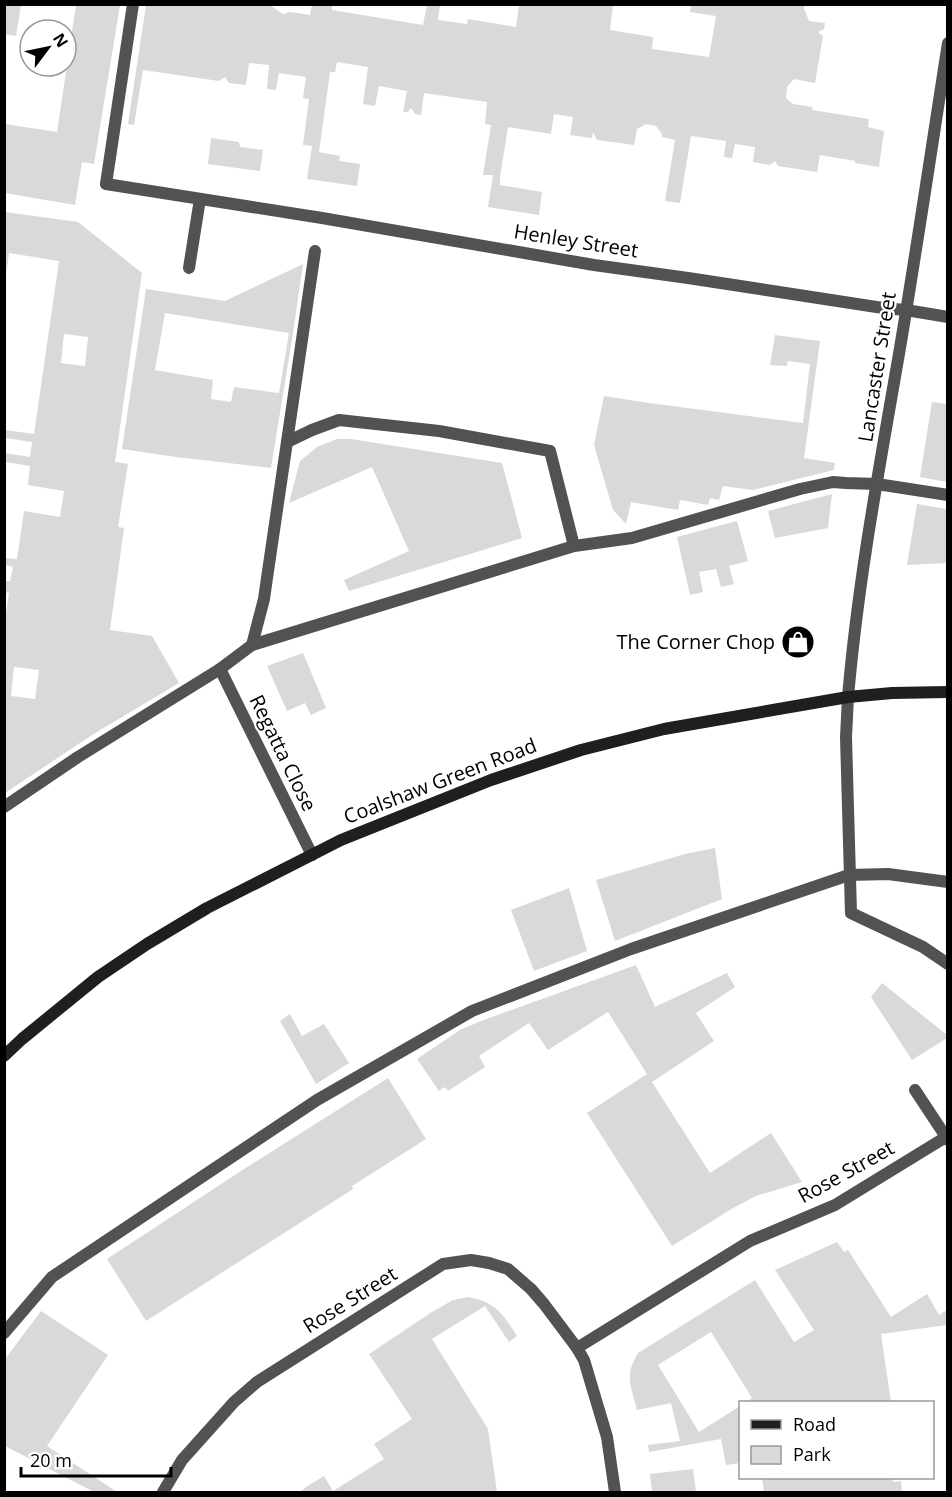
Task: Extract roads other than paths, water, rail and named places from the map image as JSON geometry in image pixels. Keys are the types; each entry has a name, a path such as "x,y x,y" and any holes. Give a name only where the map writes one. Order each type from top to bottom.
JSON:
{"main road":[{"name":"Coalshaw Green Road","path":"4,1056 98,978 147,944 207,908 340,840 480,784 581,750 664,729 848,697 948,692"}],"street":[{"name":"Henley Street","path":"133,4 106,184 322,218 594,265 948,317"},
{"name":"Lancaster Street","path":"948,43 852,646 846,737 851,913 923,947 948,964"},
{"path":"189,268 200,199"},
{"path":"252,645 264,599 315,251"},
{"path":"286,442 339,420 439,431 550,452 574,546"},
{"path":"4,807 78,757 220,669 252,645 574,546 632,538 800,489 833,482 877,484 948,495"},
{"name":"Regatta Close","path":"220,669 312,855"},
{"path":"4,1333 52,1277 310,1105 472,1011 631,949 849,875 888,874 948,882"},
{"name":"Rose Street","path":"578,1348 750,1241 835,1205 947,1139 915,1090"},
{"name":"Rose Street","path":"163,1492 182,1460 234,1402 257,1382 443,1264 471,1260 508,1269 531,1289 578,1348 587,1368 608,1437 615,1492"}],"place":[{"name":"The Corner Chop","path":"798,642"}]}
